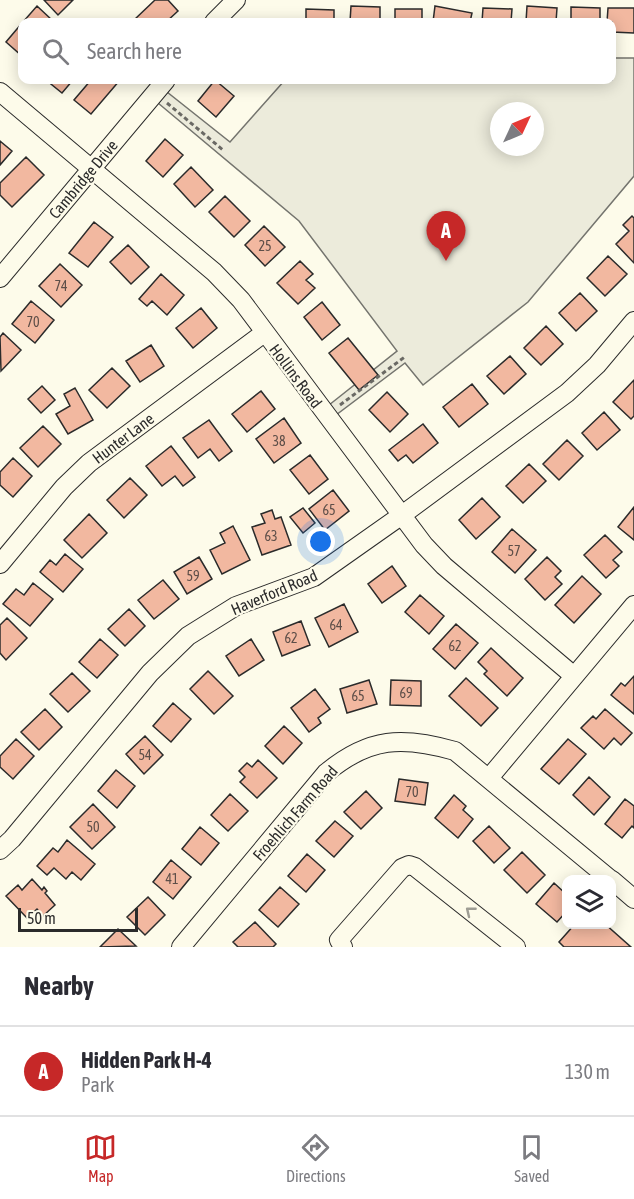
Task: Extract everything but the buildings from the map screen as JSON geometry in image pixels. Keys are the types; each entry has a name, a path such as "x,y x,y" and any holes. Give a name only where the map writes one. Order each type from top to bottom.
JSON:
{"street":[{"path":"218,18 236,0"},
{"name":"Cambridge Drive","path":"0,278 160,86"},
{"name":"Hollins Road","path":"0,92 214,272 241,300 424,545 444,566 574,676"},
{"name":"Haverford Road","path":"0,850 12,839 150,673 188,636 236,606 314,577 402,515 567,393 597,365 634,321"},
{"name":"Hunter Lane","path":"0,564 64,487 89,462 264,333"},
{"path":"489,778 634,605"},
{"name":"Froehlich Farm Road","path":"182,947 326,773 353,752 380,743 426,743 455,751 605,875"},
{"path":"343,947 339,940 402,868 409,865 415,867 516,947"},
{"name":"Froehlich Farm Road","path":"616,884 633,896"}],"path":[{"path":"160,86 223,150"},
{"path":"327,416 406,356"}],"shaded area":[{"path":"616,58 634,58 634,176 528,302 423,385 405,363 332,418 324,409 397,351 299,221 158,103 167,92 230,142 281,84 616,84"}],"place":[{"name":"Hidden Park H-4","path":"446,261"}]}
